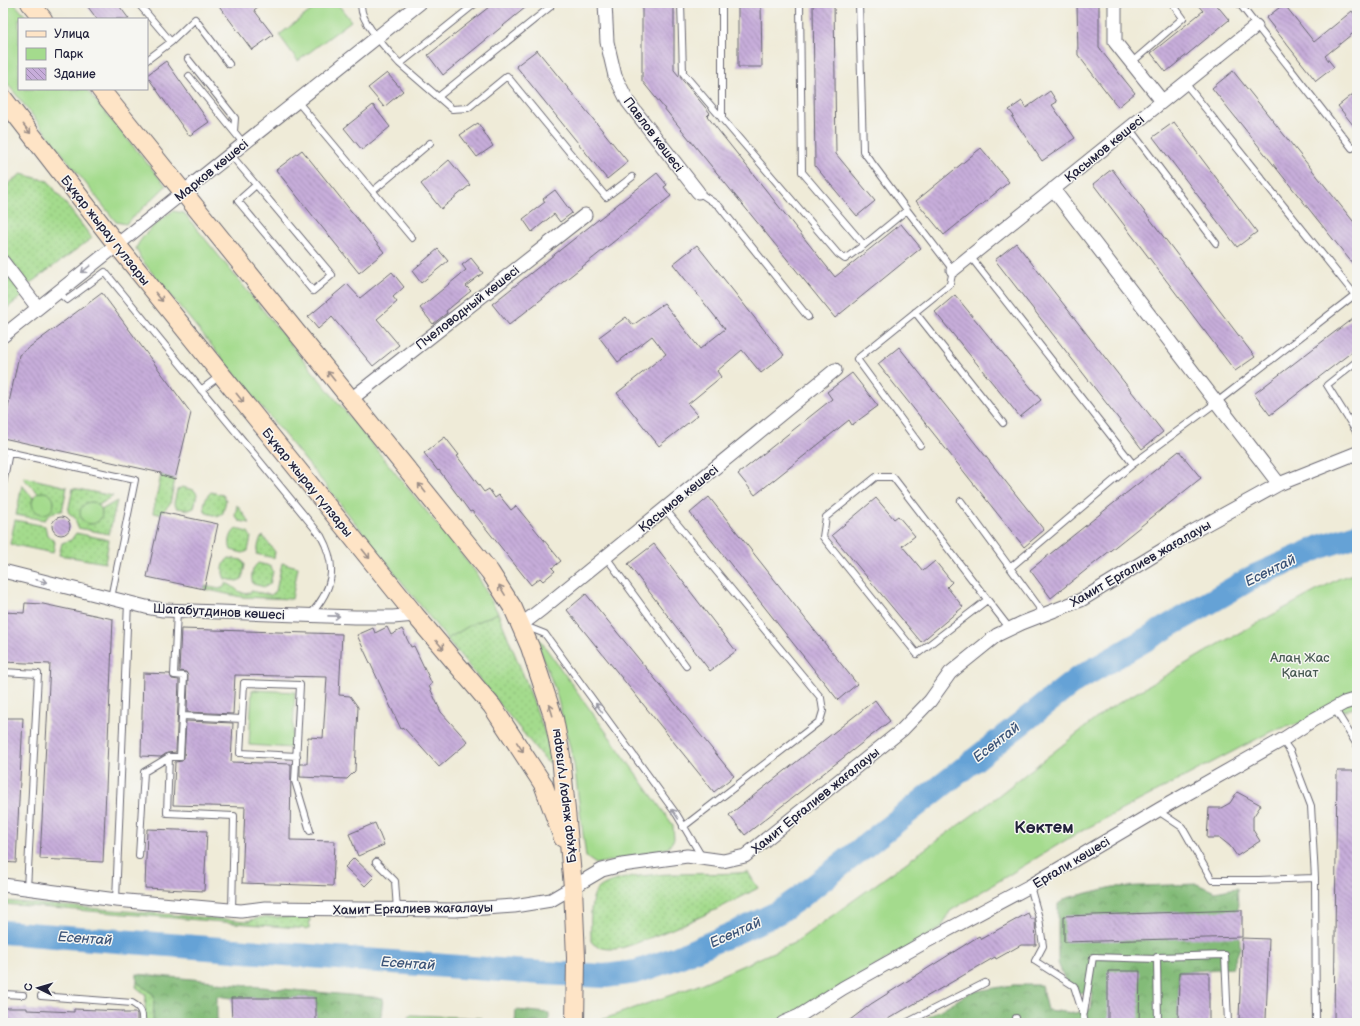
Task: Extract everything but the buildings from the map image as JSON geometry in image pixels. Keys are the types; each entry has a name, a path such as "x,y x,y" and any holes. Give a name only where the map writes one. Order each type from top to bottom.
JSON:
{"street":[{"path":"30,3 42,18"},
{"name":"Марков көшесі","path":"3,336 420,3"},
{"name":"Павлов көшесі","path":"605,3 607,42 618,83 628,102 698,192"},
{"path":"1115,3 1115,42 1162,101"},
{"name":"Қасымов көшесі","path":"953,270 1256,26"},
{"name":"Бұқар жырау гүлзары","path":"104,90 183,192 490,572 513,608 521,625 544,687 554,719 561,756 573,887 576,958 575,1023"},
{"name":"Бұқар жырау гүлзары","path":"3,98 117,245 415,615 492,706 543,784 562,833 573,887"},
{"path":"1053,189 1279,484"},
{"name":"Пчеловодный көшесі","path":"350,400 585,214"},
{"path":"3,262 38,308"},
{"name":"Қасымов көшесі","path":"521,625 835,370"},
{"name":"Хамит Ерғалиев жағалауы","path":"3,885 116,900 232,911 264,908 456,910 514,906 551,900 602,870 622,864 686,856 723,861 746,856 902,730 930,701 950,673 997,635 1044,614 1081,600 1192,532 1279,484 1357,453"},
{"name":"Шагабутдинов көшесі","path":"3,571 146,607 177,611 309,616 393,617 415,615"},
{"name":"Ерғали көшесі","path":"783,1023 799,1016 843,988 925,942 1030,886 1282,740 1334,708 1357,699"},
{"path":"543,784 564,780"}],"lane":[{"path":"138,3 171,42"},
{"path":"362,3 360,7 363,17 377,37 400,64 452,109 468,108 507,76 606,198 632,177"},
{"path":"400,64 476,3"},
{"path":"681,3 683,73 838,254 845,259 906,210"},
{"path":"722,3 722,119"},
{"path":"800,3 802,172 864,245"},
{"path":"859,3 863,151 906,210 953,270 950,284 857,359 920,445"},
{"path":"1131,63 1183,18 1172,3"},
{"path":"1239,3 1352,148 1357,145"},
{"path":"438,97 550,7"},
{"path":"148,59 171,42 195,19 229,64"},
{"path":"188,59 235,118 234,131"},
{"path":"189,76 244,144"},
{"path":"1010,568 1133,464 1217,402 1356,294 1185,83"},
{"path":"298,101 412,238"},
{"path":"1129,128 1216,243"},
{"path":"373,191 430,143"},
{"path":"230,154 332,275 314,291 238,201 256,185"},
{"path":"698,192 719,206 808,317"},
{"path":"970,256 1133,464"},
{"path":"58,292 67,300 105,272 321,536 326,544 329,554 331,568 330,581 327,592 319,605 309,616"},
{"path":"915,312 1003,423"},
{"path":"1357,361 1327,385 1357,433"},
{"path":"201,390 221,374"},
{"path":"3,484 6,451 135,480 111,598"},
{"path":"987,600 917,654 822,537 826,517 876,477 893,477 1010,629"},
{"path":"961,501 1044,614"},
{"path":"665,509 821,698 823,711 820,721 683,827"},
{"path":"606,557 686,666"},
{"path":"116,900 128,602"},
{"path":"139,856 144,772 169,757 180,757 184,676 174,675 177,611"},
{"path":"521,625 545,634 672,809 703,859"},
{"path":"3,672 38,674 27,889"},
{"path":"297,756 240,753 244,682 300,685 297,756 295,781 310,831"},
{"path":"1334,708 1357,745"},
{"path":"182,716 242,719"},
{"path":"1282,740 1290,751 1311,806 1315,878 1316,1023"},
{"path":"169,757 167,813 234,816 232,911"},
{"path":"1158,811 1182,827 1212,880 1315,878"},
{"path":"376,862 395,881 397,910"},
{"path":"1030,886 1039,918 1043,946 1035,961 1074,986 1083,1014 1084,1023"},
{"path":"1083,1014 1093,958 1157,959 1157,957 1225,955 1228,1023"},
{"path":"1157,959 1158,1023"},
{"path":"906,1023 985,983"},
{"path":"3,994 23,995"},
{"path":"41,996 132,1003 142,1011 142,1023"}],"green space":[{"path":"3,3 14,3 27,18 18,18 18,90 87,90 166,186 126,224 116,222 3,78"},
{"path":"321,3 337,3 351,21 298,61 279,35"},
{"path":"21,174 48,181 92,238 29,284 3,251 3,188"},
{"path":"173,211 184,213 475,571 498,613 474,623 447,639 323,482 141,259 136,248 139,242 152,227"},
{"path":"3,269 24,295 3,311"},
{"path":"161,475 175,479 170,504 160,514 153,513"},
{"path":"23,478 67,487 62,511 52,513 45,520 16,515 22,485 33,498 32,502 42,492 38,493"},
{"path":"182,487 194,490 197,494 194,508 189,510 177,508 174,503 177,490"},
{"path":"73,488 113,496 99,505 97,504 84,521 90,524 94,523 102,513 101,510 117,501 109,534 78,528 75,518 68,512"},
{"path":"43,492 51,495 54,503 51,511 43,514 35,511 32,503 35,495"},
{"path":"211,492 223,495 226,500 223,513 218,516 206,513 204,507 207,496"},
{"path":"91,502 99,505 102,513 99,521 91,524 83,521 80,513 83,505"},
{"path":"237,505 250,523 239,521 235,516"},
{"path":"15,520 45,526 47,535 55,542 53,553 10,544"},
{"path":"236,529 248,532 251,537 248,551 243,553 231,550 230,539 232,533"},
{"path":"76,533 109,540 105,563 59,555 62,543 71,540"},
{"path":"263,536 275,552 274,558 256,554 260,539"},
{"path":"229,558 242,560 245,565 242,579 237,581 225,579 223,567"},
{"path":"258,563 270,566 273,571 270,584 265,587 253,584 252,581 253,570"},
{"path":"282,563 298,567 292,599 241,597 204,589 205,586 219,589 224,587 225,583 243,593 247,594 251,591 271,595 276,591"},
{"name":"Алаң Жас Қанат","path":"1357,573 1357,707 1272,731 1074,835 950,911 941,928 778,1023 601,1023 601,1020 696,986 794,943 985,806 1107,710 1219,644 1340,578"},
{"path":"498,613 527,684 554,758 551,763 546,761 447,639 474,623"},
{"path":"540,640 673,825 674,839 668,848 596,864 586,857 574,764 556,692 537,642"},
{"path":"252,690 295,692 292,748 249,745"},
{"path":"748,872 758,888 732,902 692,920 622,948 613,949 598,947 591,941 593,898 595,893 605,885 621,879 642,876"},
{"path":"1197,884 1215,892 1237,888 1240,948 1232,968 1179,972 1178,1023 918,1023 971,992 1013,985 1041,985 1047,1010 1075,1013 1091,1009 1093,992 1074,993 1066,983 1058,963 1058,904 1067,898 1113,887"},
{"path":"3,901 247,921 263,917 310,917 309,929 3,904"},
{"path":"137,974 214,981 216,983 383,998 380,1023 316,1023 316,998 232,998 217,996 217,1023 153,1023 154,995 137,982"},
{"path":"137,982 154,995 153,1023 144,1023 146,995 136,987"},
{"path":"516,1010 549,1013 549,1023 515,1023"},
{"path":"409,1015 481,1018 481,1023 409,1023"}],"waterway":[{"name":"Есентай","path":"3,932 542,973 605,976 636,972 676,958 779,912 799,898 1076,680 1255,576 1323,546 1357,535"}],"district":[{"name":"Көктем","path":"1044,827"}]}
